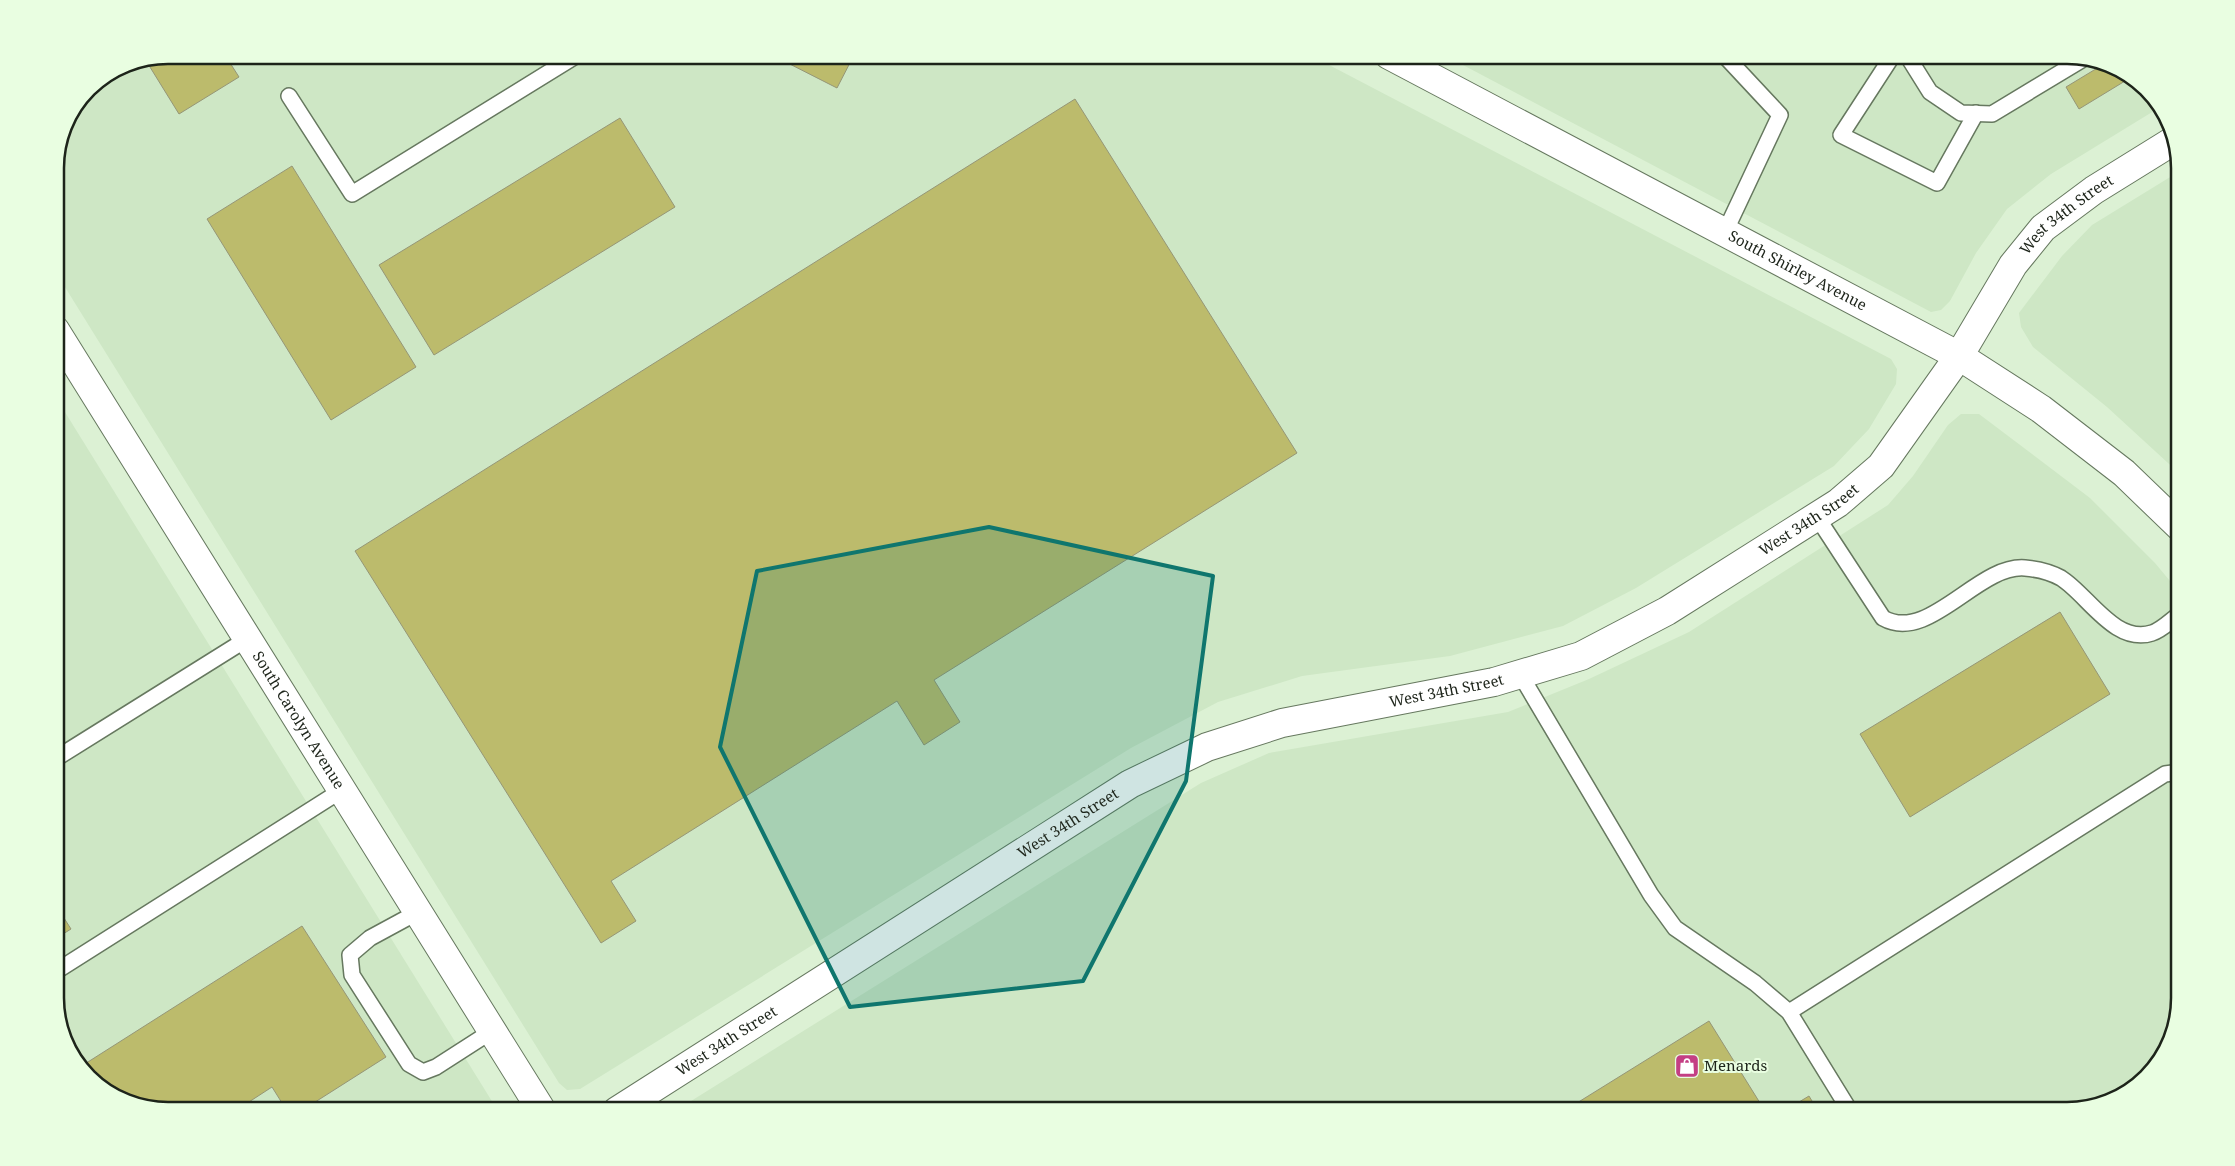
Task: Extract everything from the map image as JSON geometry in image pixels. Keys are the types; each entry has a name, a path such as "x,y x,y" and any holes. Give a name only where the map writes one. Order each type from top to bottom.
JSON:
{"street":[{"name":"South Shirley Avenue","path":"1406,64 1959,356 2041,409 2124,473 2171,518"},
{"name":"West 34th Street","path":"631,1102 1138,780 1207,747 1282,723 1494,682 1581,656 1667,611 1838,503 1881,466 1959,356 2013,265 2043,228 2094,190 2168,144"},
{"name":"South Carolyn Avenue","path":"64,344 536,1102"}],"lane":[{"path":"289,96 352,194 563,64"},
{"path":"1725,232 1780,115 1732,64"},
{"path":"1887,64 1841,135 1937,183 1976,113"},
{"path":"1912,64 1930,92 1961,114 1992,114 2074,64"},
{"path":"1817,517 1884,618 1895,625 1911,623 1928,616 2003,572 2022,568 2043,571 2060,578 2112,624 2126,632 2140,636 2152,633 2171,620"},
{"path":"64,753 247,639"},
{"path":"1520,674 1651,895 1675,928 1754,983 1789,1012 1844,1102"},
{"path":"1789,1012 2166,774 2171,773"},
{"path":"64,966 342,790"},
{"path":"418,912 370,938 350,955 352,975 409,1064 422,1072 436,1066 492,1031"}],"highlighted area":[{"path":"989,527 1213,576 1186,781 1083,981 850,1007 720,747 757,571"}],"shaded area":[{"path":"168,64 1327,64 1891,359 1897,369 1896,384 1869,429 1834,466 1636,588 1563,626 1450,656 1302,676 1218,702 1131,748 580,1089 567,1090 559,1083 64,286 64,161 67,141 85,104 110,81 122,74 147,66"},
{"path":"1461,64 2067,64 2101,69 2125,81 2136,90 2154,111 2051,174 2007,209 1976,253 1950,301 1941,310 1931,312"},
{"path":"2171,177 2171,466 2107,407 2033,347 2021,327 2019,313 2062,256 2092,225"},
{"path":"64,411 492,1102 154,1101 141,1099 110,1085 81,1056 69,1032 64,1005"},
{"path":"1961,414 1979,414 2090,498 2155,563 2171,582 2170,1012 2168,1025 2154,1056 2136,1076 2113,1092 2094,1099 2067,1102 689,1102 1201,783 1269,753 1508,712 1589,679 1689,632 1888,505 1913,476 1948,425"}],"building":[{"path":"231,64 239,77 179,114 149,66"},
{"path":"790,64 849,64 837,88"},
{"path":"2097,68 2125,81 2079,109 2066,87"},
{"path":"1075,99 1297,453 934,680 960,722 924,745 897,701 611,881 636,921 601,943 355,551"},
{"path":"620,118 675,207 434,355 379,265"},
{"path":"292,166 416,367 331,420 207,219"},
{"path":"2060,612 2110,694 1910,817 1860,734"},
{"path":"64,918 71,929 64,933"},
{"path":"302,926 386,1057 315,1102 281,1102 272,1087 249,1102 168,1102 141,1099 110,1085 87,1063"},
{"name":"Menards","path":"1709,1021 1759,1102 1578,1102"},
{"path":"1809,1096 1813,1102 1799,1102"}],"place":[{"name":"Menards","path":"1687,1066"}]}
